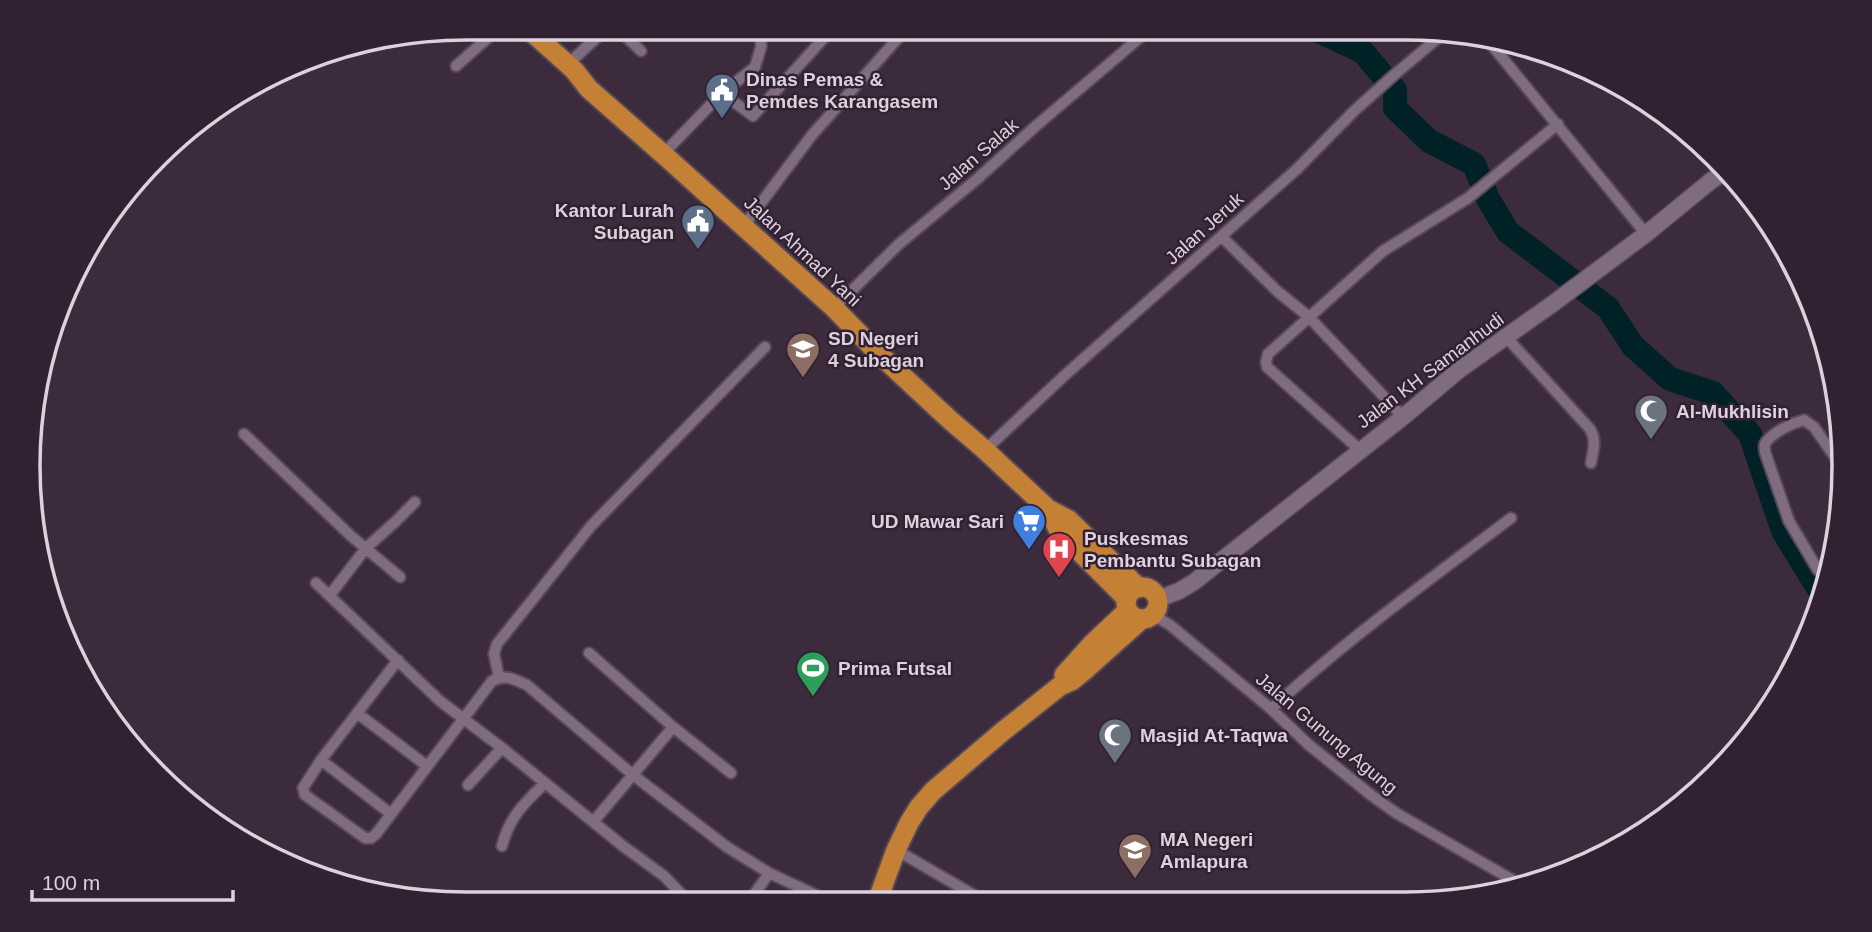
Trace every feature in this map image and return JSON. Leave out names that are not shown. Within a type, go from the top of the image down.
[{"type":"highway","name":"Jalan Ahmad Yani","points":[[540,40],[574,70],[589,89],[834,308],[900,374],[1048,509],[1059,531],[1141,605]]},
{"type":"highway","points":[[881,892],[909,823],[933,791],[1060,686],[1065,673],[1141,605]]},
{"type":"main road","name":"Jalan KH Samanhudi","points":[[1141,605],[1180,591],[1194,582],[1459,370],[1587,279],[1718,176]]},
{"type":"street","points":[[456,66],[485,40]]},
{"type":"street","points":[[567,65],[594,40]]},
{"type":"street","points":[[630,40],[641,51]]},
{"type":"street","points":[[663,153],[722,93],[755,67],[761,40]]},
{"type":"street","points":[[722,93],[753,116],[822,40]]},
{"type":"street","points":[[743,227],[812,135],[896,40]]},
{"type":"street","name":"Jalan Salak","points":[[834,308],[899,244],[1137,40]]},
{"type":"street","name":"Jalan Jeruk","points":[[985,450],[1064,376],[1297,169],[1353,111],[1434,41]]},
{"type":"street","points":[[1496,50],[1646,234]]},
{"type":"street","points":[[1360,450],[1267,367],[1268,354],[1382,251],[1468,198],[1558,124]]},
{"type":"street","points":[[1222,237],[1277,292],[1309,317],[1402,417]]},
{"type":"street","points":[[1507,338],[1590,429],[1595,442],[1591,463]]},
{"type":"street","points":[[499,677],[494,654],[497,644],[520,614],[591,526],[765,347]]},
{"type":"street","points":[[1818,570],[1789,522],[1765,445],[1767,440],[1777,433],[1804,420],[1814,427],[1832,452]]},
{"type":"street","points":[[244,434],[400,577]]},
{"type":"street","points":[[330,595],[366,548],[415,502]]},
{"type":"street","points":[[1271,709],[1363,628],[1511,518]]},
{"type":"street","points":[[316,583],[440,701],[664,876],[679,892]]},
{"type":"street","name":"Jalan Gunung Agung","points":[[1141,605],[1170,625],[1271,709],[1341,772],[1396,813],[1511,878]]},
{"type":"street","points":[[589,653],[731,774]]},
{"type":"street","points":[[398,660],[303,785],[302,791],[305,795],[365,838],[376,834],[492,681],[499,677],[510,677],[527,685],[633,775],[727,847],[769,873],[810,892]]},
{"type":"street","points":[[357,713],[427,766]]},
{"type":"street","points":[[594,821],[673,727]]},
{"type":"street","points":[[468,785],[502,748]]},
{"type":"street","points":[[321,760],[391,814]]},
{"type":"street","points":[[502,846],[511,821],[544,784]]},
{"type":"street","points":[[896,850],[969,892]]},
{"type":"street","points":[[756,892],[769,873]]},
{"type":"waterway","points":[[1337,40],[1363,52],[1395,90],[1395,108],[1429,141],[1474,164],[1488,199],[1508,232],[1608,308],[1633,346],[1670,379],[1713,393],[1750,434],[1783,531],[1815,583]]},
{"type":"place","name":"Dinas Pemas & Pemdes Karangasem","points":[[722,120]]},
{"type":"place","name":"Kantor Lurah Subagan","points":[[698,251]]},
{"type":"place","name":"SD Negeri 4 Subagan","points":[[803,379]]},
{"type":"place","name":"Al-Mukhlisin","points":[[1651,441]]},
{"type":"place","name":"UD Mawar Sari","points":[[1029,551]]},
{"type":"place","name":"Puskesmas Pembantu Subagan","points":[[1059,579]]},
{"type":"place","name":"Prima Futsal","points":[[813,698]]},
{"type":"place","name":"Masjid At-Taqwa","points":[[1115,765]]},
{"type":"place","name":"MA Negeri Amlapura","points":[[1135,880]]}]
